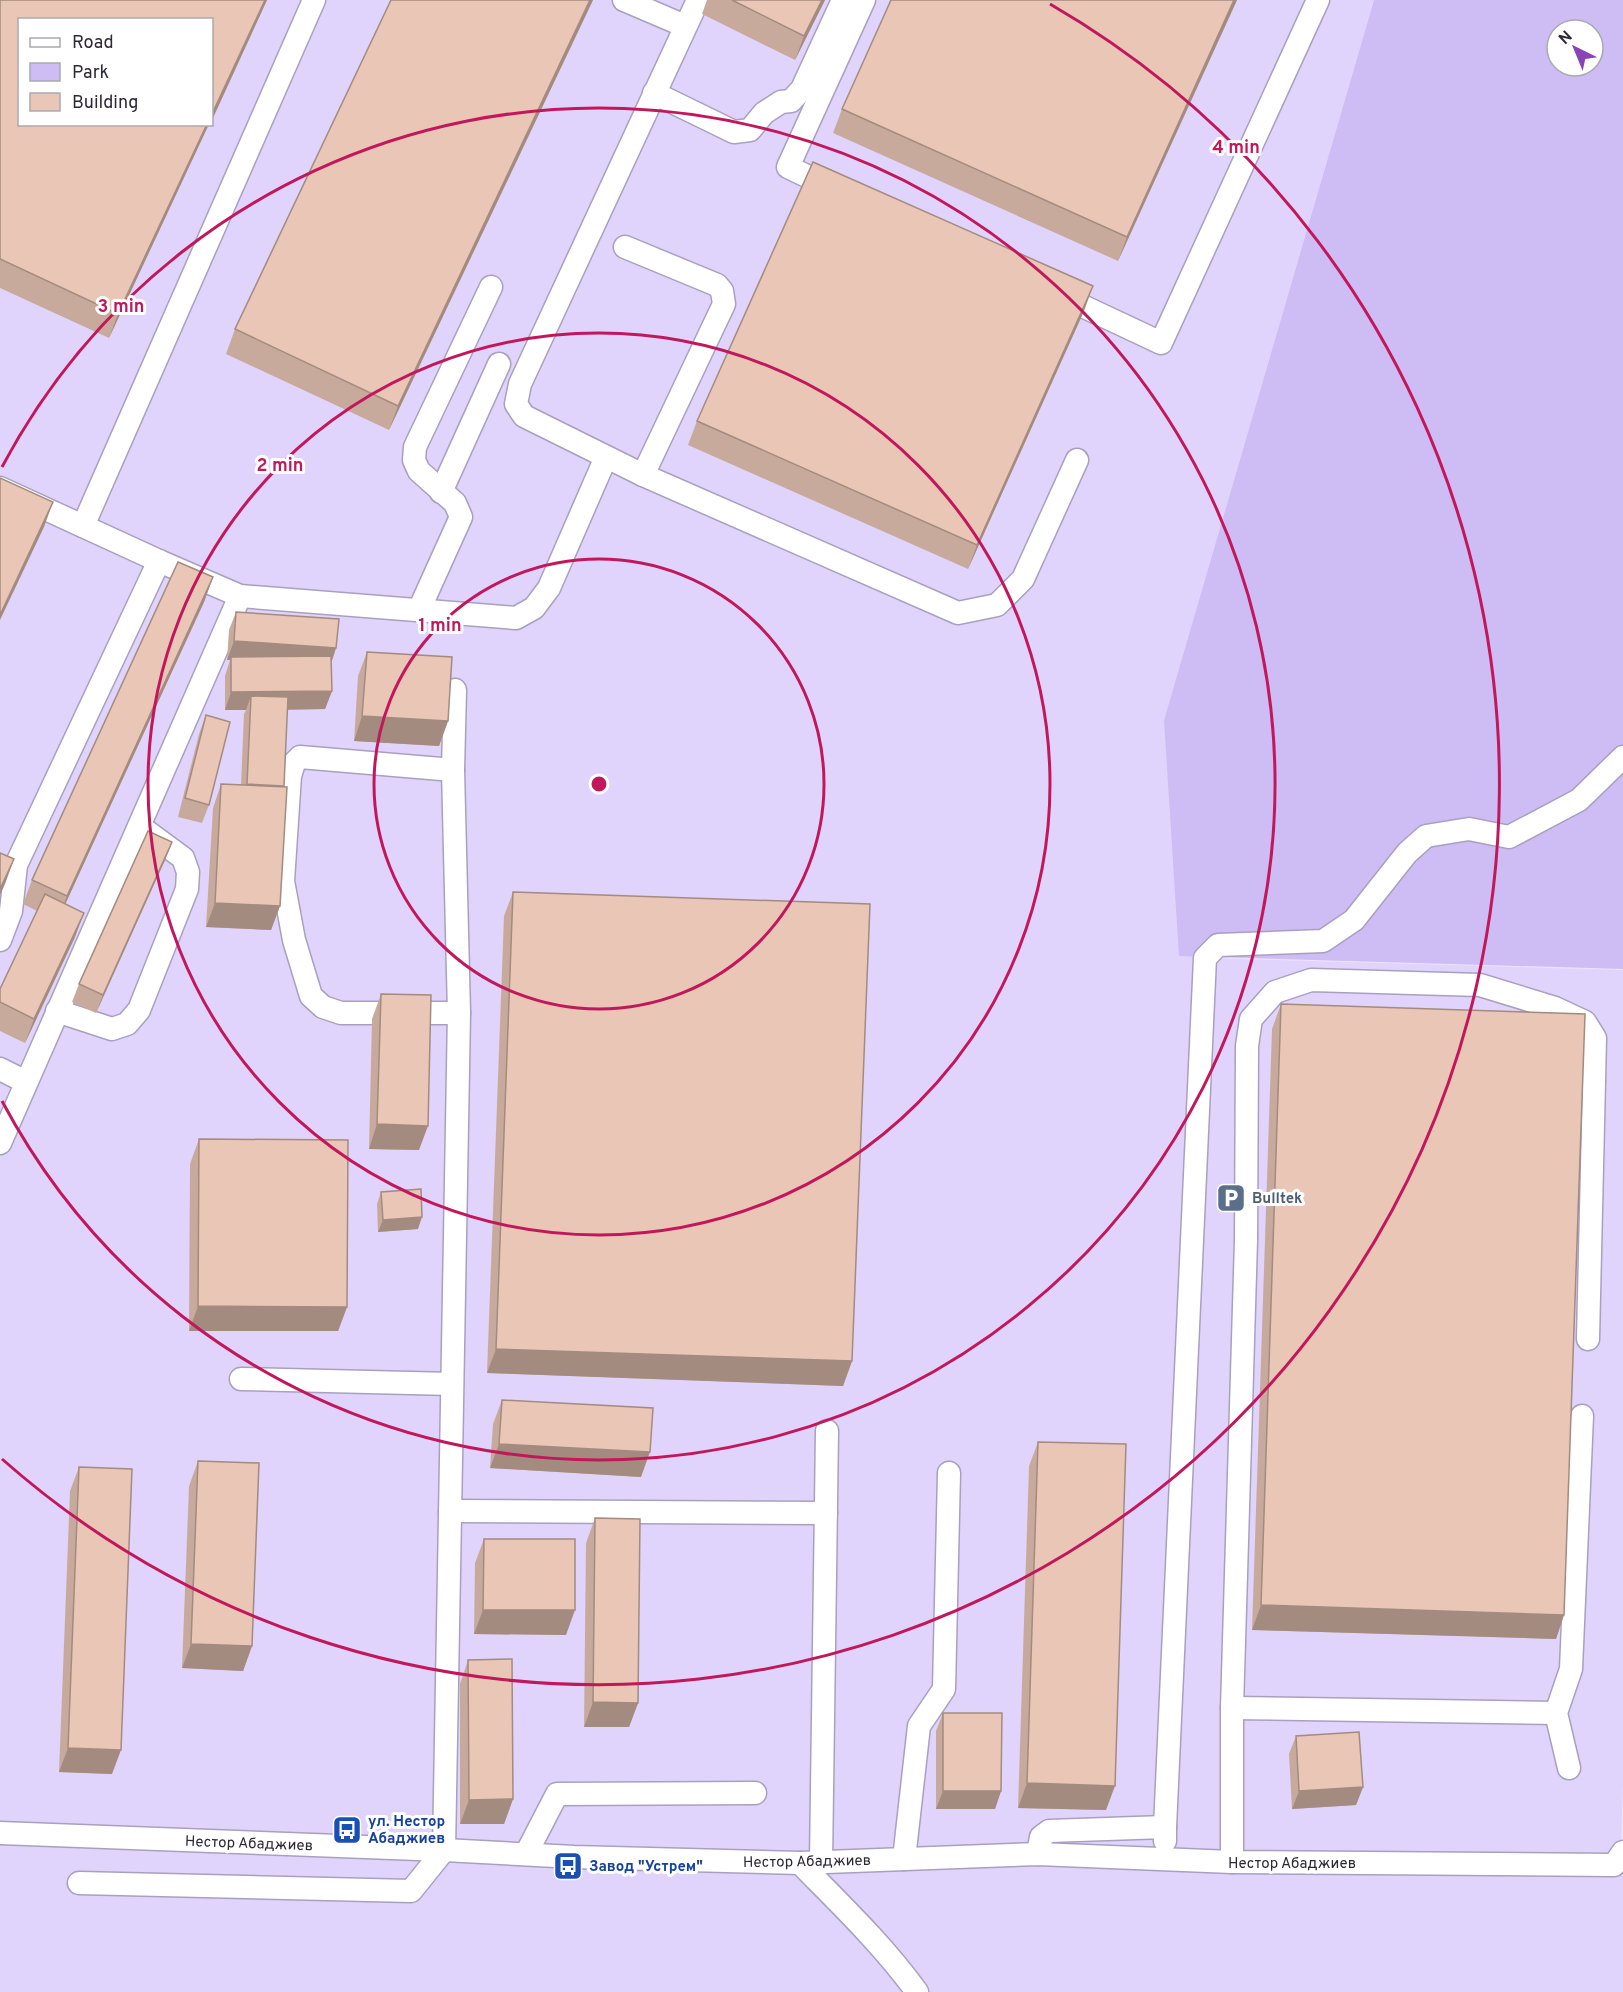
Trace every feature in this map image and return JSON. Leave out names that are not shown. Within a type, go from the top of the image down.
[{"type":"street","points":[[83,526],[314,0]]},
{"type":"street","points":[[624,0],[685,26]]},
{"type":"street","points":[[698,0],[520,384],[516,404],[524,416],[643,475],[958,613],[997,606],[1023,579],[1077,460]]},
{"type":"street","points":[[654,93],[734,132],[750,130],[764,112],[780,102],[791,100],[802,89],[843,0]]},
{"type":"street","points":[[852,197],[788,167],[864,0]]},
{"type":"street","points":[[1044,288],[1161,343],[1318,0]]},
{"type":"street","points":[[625,247],[717,285],[722,291],[724,304],[643,475]]},
{"type":"street","points":[[419,610],[461,517],[455,503],[419,471],[414,460],[415,447],[491,287]]},
{"type":"street","points":[[441,492],[499,364]]},
{"type":"street","points":[[0,488],[240,596],[516,618],[534,608],[549,588],[606,457]]},
{"type":"street","points":[[0,940],[11,911],[16,865],[159,561]]},
{"type":"street","points":[[0,1143],[240,596]]},
{"type":"street","points":[[78,1883],[411,1891],[444,1850],[459,1013],[453,770],[455,690]]},
{"type":"street","points":[[453,770],[300,757],[294,763],[290,776],[283,880],[294,940],[311,996],[323,1007],[341,1013],[459,1013]]},
{"type":"street","points":[[1165,1860],[1205,958],[1218,945],[1323,941],[1354,920],[1407,853],[1426,836],[1469,829],[1509,837],[1579,800],[1623,757]]},
{"type":"street","points":[[57,1011],[112,1029],[127,1024],[139,1010],[187,890],[188,872],[183,858],[139,825]]},
{"type":"street","points":[[1232,1863],[1232,1708],[1246,1240],[1247,1046],[1251,1019],[1275,992],[1311,980],[1480,985],[1556,1008],[1586,1022],[1595,1038],[1588,1339]]},
{"type":"street","points":[[0,1070],[26,1082]]},
{"type":"street","points":[[241,1379],[452,1384]]},
{"type":"street","points":[[1569,1768],[1556,1713],[1571,1669],[1582,1416]]},
{"type":"street","points":[[827,1431],[826,1513],[810,1863],[917,1992]]},
{"type":"street","points":[[904,1859],[919,1726],[944,1689],[949,1473]]},
{"type":"street","points":[[450,1511],[826,1513]]},
{"type":"street","points":[[1232,1708],[1556,1713]]},
{"type":"street","points":[[526,1854],[557,1794],[755,1793]]},
{"type":"street","points":[[1038,1854],[1041,1837],[1049,1831],[1165,1827]]},
{"type":"street","name":"Нестор Абаджиев","points":[[0,1833],[810,1863],[1038,1854],[1232,1863],[1618,1858]]},
{"type":"shaded area","points":[[0,0],[1374,0],[1164,720],[1205,958],[1623,970],[1623,1783],[1621,1844],[1623,1844],[1623,1992],[0,1992]]},
{"type":"green space","points":[[1374,0],[1623,0],[1623,969],[1179,956],[1164,720]]},
{"type":"building","points":[[0,0],[265,0],[213,112],[213,18],[18,18],[18,126],[206,126],[118,314],[0,259]]},
{"type":"building","points":[[391,0],[590,0],[398,406],[235,329]]},
{"type":"building","points":[[732,0],[822,0],[804,36]]},
{"type":"building","points":[[891,0],[1234,0],[1127,237],[842,109]]},
{"type":"building","points":[[813,162],[1093,286],[977,545],[697,421]]},
{"type":"building","points":[[0,478],[53,502],[0,615]]},
{"type":"building","points":[[178,562],[213,577],[67,896],[32,880]]},
{"type":"building","points":[[236,612],[339,619],[336,648],[234,641]]},
{"type":"building","points":[[367,652],[452,657],[448,721],[362,716]]},
{"type":"building","points":[[331,656],[332,691],[231,692],[231,657]]},
{"type":"building","points":[[251,696],[288,697],[284,786],[247,784]]},
{"type":"building","points":[[206,715],[230,722],[209,805],[185,798]]},
{"type":"building","points":[[221,784],[287,787],[280,906],[215,903]]},
{"type":"building","points":[[148,831],[172,842],[103,995],[79,984]]},
{"type":"building","points":[[0,853],[14,859],[0,889]]},
{"type":"building","points":[[513,892],[870,904],[852,1361],[496,1349]]},
{"type":"building","points":[[45,894],[84,913],[34,1019],[0,1002],[0,989]]},
{"type":"building","points":[[381,994],[431,995],[428,1126],[377,1124]]},
{"type":"building","points":[[1281,1004],[1585,1014],[1564,1615],[1261,1605]]},
{"type":"building","points":[[199,1139],[348,1140],[347,1307],[198,1306]]},
{"type":"building","points":[[421,1189],[422,1217],[383,1220],[381,1192]]},
{"type":"building","points":[[502,1400],[653,1408],[650,1452],[499,1444]]},
{"type":"building","points":[[1038,1442],[1126,1444],[1115,1786],[1027,1783]]},
{"type":"building","points":[[198,1461],[259,1463],[252,1646],[191,1644]]},
{"type":"building","points":[[79,1467],[132,1469],[121,1750],[68,1748]]},
{"type":"building","points":[[595,1518],[640,1519],[638,1703],[593,1702]]},
{"type":"building","points":[[484,1539],[575,1539],[575,1610],[483,1610]]},
{"type":"building","points":[[512,1659],[513,1799],[469,1800],[468,1660]]},
{"type":"building","points":[[943,1713],[1002,1713],[1001,1791],[943,1791]]},
{"type":"building","points":[[1359,1732],[1363,1787],[1299,1791],[1296,1736]]},
{"type":"place","name":"Bulltek","points":[[1231,1198]]},
{"type":"place","name":"ул. Нестор Абаджиев","points":[[347,1830]]},
{"type":"place","name":"Завод \"Устрем\"","points":[[568,1866]]}]
